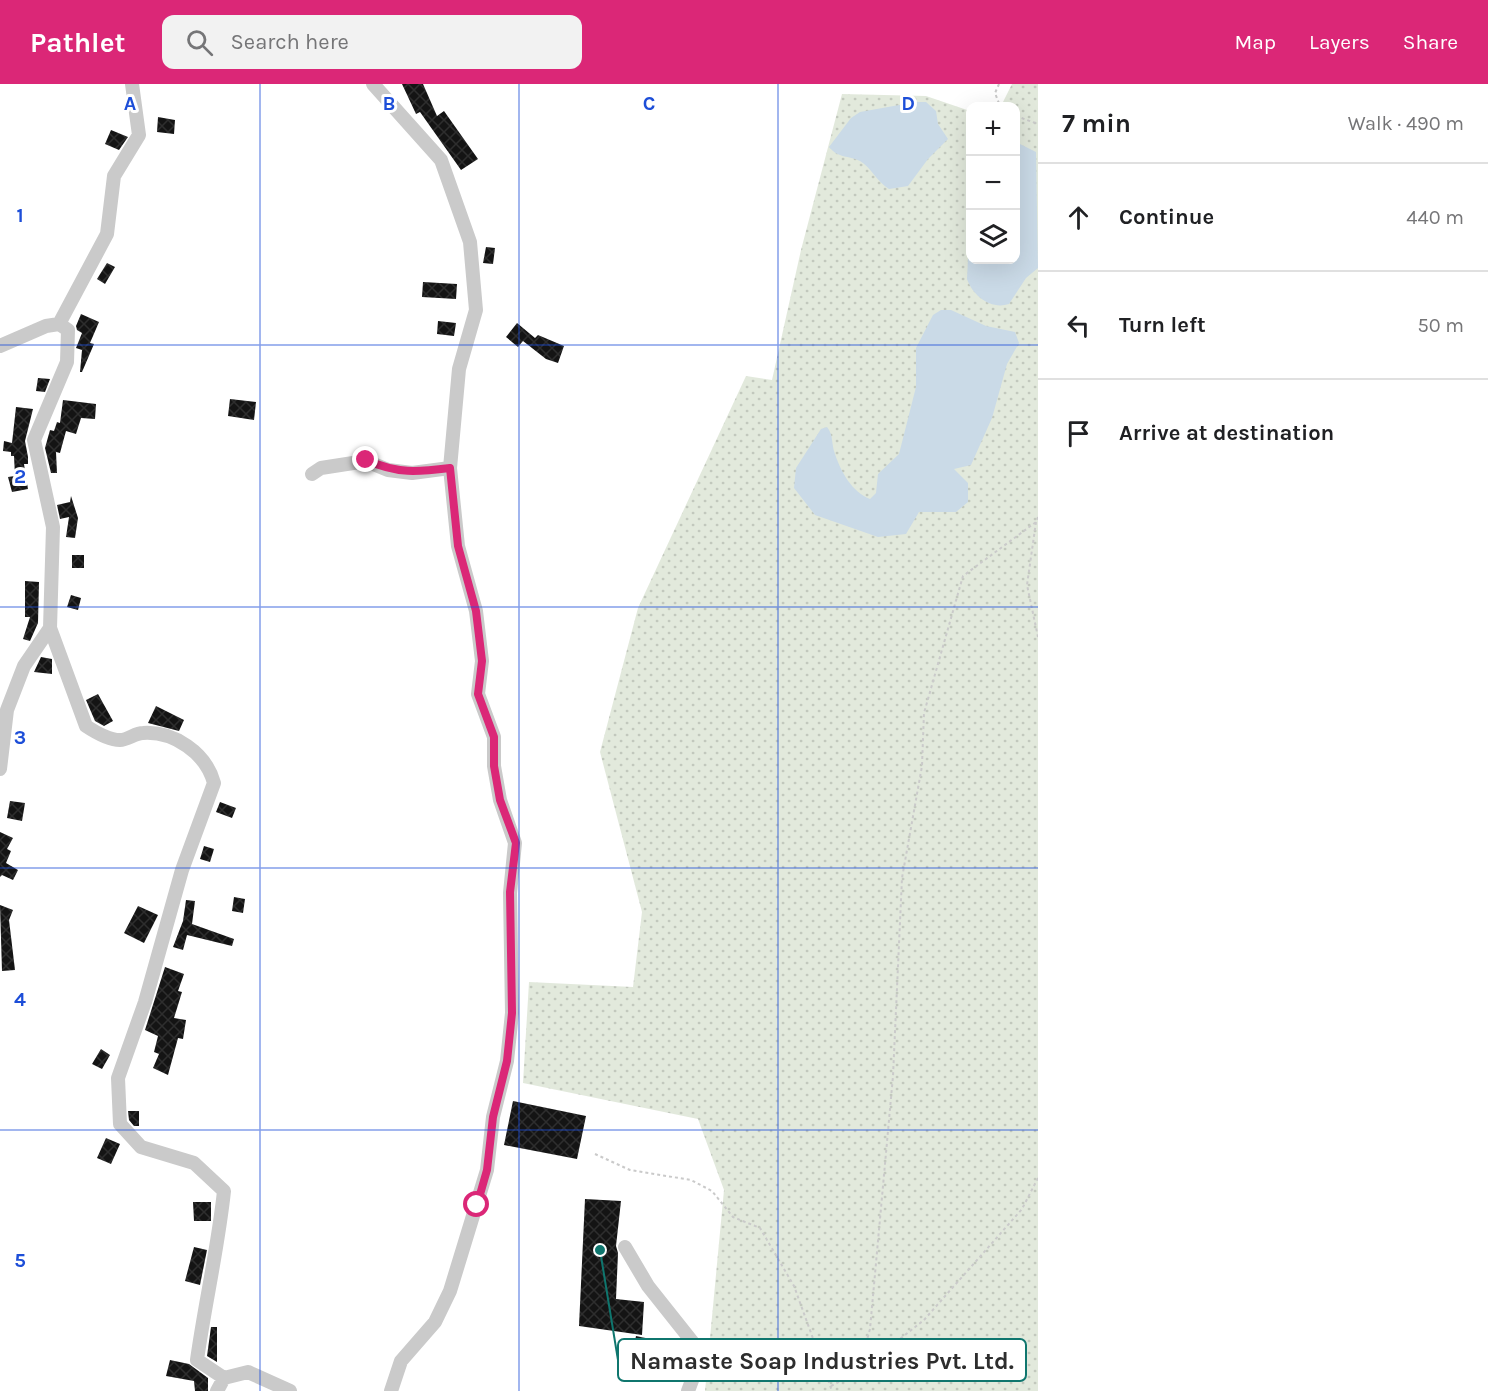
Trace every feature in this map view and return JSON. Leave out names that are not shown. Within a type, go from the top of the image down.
[{"type":"street","points":[[59,324],[107,234],[114,176],[139,135],[132,84]]},
{"type":"street","points":[[373,84],[441,160],[470,242],[476,310],[459,369],[450,468],[458,546],[476,611],[482,661],[478,694],[494,737],[494,766],[500,800],[516,843],[510,892],[512,1013],[507,1061],[493,1117],[487,1170],[450,1291],[435,1322],[401,1361],[392,1391]]},
{"type":"street","points":[[0,346],[11,339],[46,326],[59,324],[68,330],[67,362],[34,440],[53,527],[50,628],[86,726],[98,734],[121,740],[139,732],[157,732],[195,750],[206,761],[214,783],[182,870],[145,1002],[118,1078],[120,1124],[141,1147],[194,1163],[224,1191],[217,1255],[205,1304],[196,1360],[224,1378],[248,1372],[290,1391]]},
{"type":"street","points":[[312,474],[321,468],[366,460],[388,470],[412,473],[450,468]]},
{"type":"street","points":[[0,769],[7,710],[24,666],[50,628]]},
{"type":"street","points":[[625,1247],[648,1286],[702,1354],[688,1391]]},
{"type":"street","points":[[217,1391],[224,1378]]},
{"type":"path","points":[[998,102],[995,93],[999,84]]},
{"type":"path","points":[[1020,117],[1038,124]]},
{"type":"path","points":[[1038,517],[1027,585],[1038,637]]},
{"type":"path","points":[[858,1372],[870,1329],[893,1076],[902,878],[922,766],[924,713],[963,576],[1036,522]]},
{"type":"path","points":[[596,1154],[630,1170],[691,1180],[712,1191],[733,1217],[760,1228],[794,1286],[832,1391]]},
{"type":"path","points":[[831,1386],[858,1372],[924,1320],[1022,1209],[1038,1178]]},
{"type":"shaded area","points":[[1012,84],[1038,84],[1038,1391],[705,1391],[724,1190],[698,1119],[523,1083],[529,982],[633,987],[642,912],[600,752],[638,608],[746,376],[772,380],[801,250],[842,94],[926,96],[966,110],[966,264],[1020,264],[1020,102],[1003,102]]},
{"type":"water","points":[[926,102],[936,111],[938,124],[948,139],[928,159],[908,186],[889,189],[860,161],[836,153],[829,147],[851,118],[860,112]]},
{"type":"water","points":[[1020,144],[1036,152],[1038,268],[1026,278],[1009,304],[989,303],[978,296],[967,279],[968,264],[1020,264]]},
{"type":"water","points":[[941,310],[951,310],[986,326],[1015,332],[1019,343],[1007,364],[992,418],[971,465],[954,469],[968,483],[968,502],[956,512],[919,512],[906,534],[878,537],[815,515],[794,488],[796,468],[821,429],[827,427],[831,434],[837,461],[848,481],[858,492],[870,499],[876,493],[878,474],[899,454],[916,387],[916,348],[933,315]]},
{"type":"building","points":[[402,84],[423,84],[437,116],[444,111],[478,159],[461,170],[420,112],[416,114]]},
{"type":"building","points":[[158,117],[175,120],[174,134],[157,132]]},
{"type":"building","points":[[111,130],[128,137],[119,150],[105,144]]},
{"type":"building","points":[[486,247],[495,248],[493,264],[483,263]]},
{"type":"building","points":[[107,263],[115,267],[105,284],[97,279]]},
{"type":"building","points":[[423,282],[457,284],[456,299],[422,297]]},
{"type":"building","points":[[81,314],[99,322],[90,343],[94,344],[80,372],[82,350],[76,348],[82,333],[77,330],[76,326]]},
{"type":"building","points":[[438,321],[456,323],[454,336],[437,334]]},
{"type":"building","points":[[517,323],[535,338],[538,335],[564,346],[558,363],[546,359],[523,341],[518,347],[506,337]]},
{"type":"building","points":[[38,378],[50,379],[45,392],[36,391]]},
{"type":"building","points":[[230,399],[256,402],[254,420],[228,416]]},
{"type":"building","points":[[63,400],[96,404],[95,419],[81,418],[76,434],[66,431],[60,453],[56,452],[57,473],[51,473],[45,448],[50,430],[54,431],[57,422],[60,423]]},
{"type":"building","points":[[16,407],[33,409],[25,441],[28,464],[24,464],[28,489],[12,492],[8,477],[15,476],[14,456],[11,456],[11,452],[3,451],[4,441],[12,443]]},
{"type":"building","points":[[71,496],[78,518],[75,538],[66,537],[69,517],[60,519],[57,505],[70,502]]},
{"type":"building","points":[[72,555],[84,555],[84,568],[72,568]]},
{"type":"building","points":[[25,581],[39,582],[38,623],[30,641],[23,639],[30,617],[25,617]]},
{"type":"building","points":[[71,595],[81,598],[78,610],[67,607]]},
{"type":"building","points":[[41,657],[52,659],[52,674],[34,672]]},
{"type":"building","points":[[98,694],[113,721],[104,726],[95,721],[86,700]]},
{"type":"building","points":[[156,706],[184,720],[179,731],[148,723]]},
{"type":"building","points":[[10,801],[25,803],[22,821],[7,818]]},
{"type":"building","points":[[220,802],[236,808],[232,818],[216,812]]},
{"type":"building","points":[[0,832],[13,838],[7,849],[11,851],[6,863],[18,870],[13,880],[2,875],[0,877]]},
{"type":"building","points":[[204,846],[214,849],[210,862],[200,859]]},
{"type":"building","points":[[234,897],[245,899],[243,913],[232,911]]},
{"type":"building","points":[[186,900],[195,901],[192,924],[234,939],[232,946],[187,935],[183,950],[173,947],[183,921]]},
{"type":"building","points":[[0,905],[13,910],[9,920],[15,970],[2,971]]},
{"type":"building","points":[[138,906],[158,915],[144,943],[124,933]]},
{"type":"building","points":[[165,967],[184,974],[178,991],[182,992],[174,1018],[186,1020],[183,1039],[178,1038],[168,1075],[153,1068],[159,1054],[154,1052],[158,1036],[145,1030]]},
{"type":"building","points":[[101,1049],[110,1055],[102,1069],[92,1064]]},
{"type":"building","points":[[513,1101],[586,1116],[577,1159],[504,1145]]},
{"type":"building","points":[[128,1111],[139,1111],[139,1126],[134,1126],[129,1120]]},
{"type":"building","points":[[106,1138],[120,1144],[111,1164],[97,1158]]},
{"type":"building","points":[[585,1199],[621,1201],[616,1246],[618,1253],[616,1299],[644,1302],[642,1335],[579,1326]]},
{"type":"building","points":[[193,1202],[211,1202],[211,1221],[194,1221]]},
{"type":"building","points":[[194,1247],[207,1250],[200,1285],[185,1281]]},
{"type":"building","points":[[211,1327],[217,1327],[217,1362],[207,1356]]},
{"type":"building","points":[[636,1336],[655,1340],[653,1350],[634,1346]]},
{"type":"building","points":[[170,1360],[189,1364],[208,1378],[208,1391],[195,1391],[194,1381],[166,1376]]},
{"type":"place","name":"Namaste Soap Industries Pvt. Ltd.","points":[[600,1250]]},
{"type":"route","points":[[366,460],[388,470],[412,473],[450,468],[458,546],[476,611],[482,661],[478,694],[494,737],[494,766],[500,800],[516,843],[510,892],[512,1013],[507,1061],[493,1117],[487,1170],[477,1205]]}]
